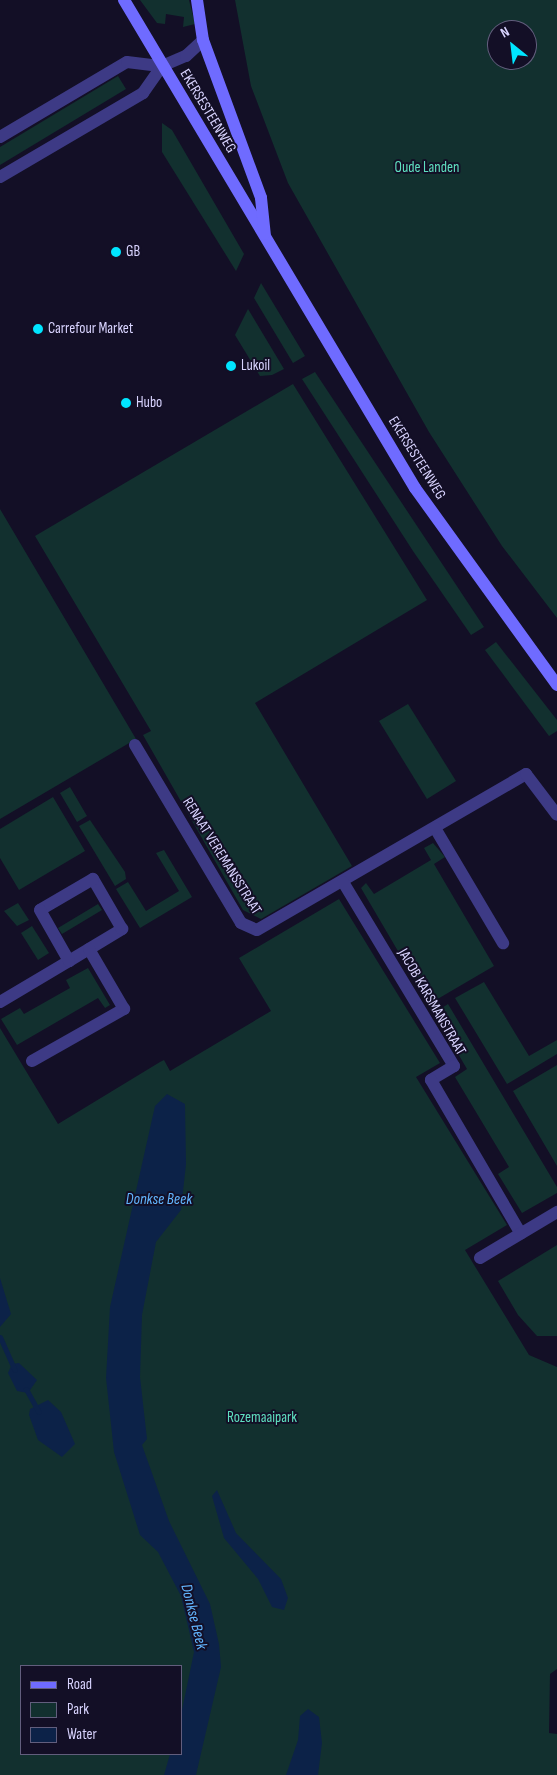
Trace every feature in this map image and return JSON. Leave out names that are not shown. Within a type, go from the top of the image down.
[{"type":"main road","name":"EKERSESTEENWEG","points":[[124,0],[415,488],[557,685]]},
{"type":"main road","name":"EKERSESTEENWEG","points":[[197,0],[203,40],[261,198],[266,238]]},
{"type":"street","points":[[0,137],[127,62],[162,66],[186,56],[203,40]]},
{"type":"street","points":[[0,177],[143,93],[162,66]]},
{"type":"street","name":"RENAAT VEREMANSSTRAAT","points":[[135,745],[248,928],[265,928],[526,774],[557,815]]},
{"type":"street","points":[[435,828],[502,944]]},
{"type":"street","points":[[0,1002],[122,929],[93,879],[40,910],[69,960]]},
{"type":"street","name":"JACOB KARSMANSTRAAT","points":[[343,882],[454,1066],[430,1080],[521,1234]]},
{"type":"street","points":[[32,1061],[124,1009],[89,949]]},
{"type":"street","points":[[480,1258],[557,1212]]},
{"type":"green space","points":[[140,0],[189,0],[195,24],[183,27],[184,17],[166,14],[165,24],[157,23]]},
{"type":"green space","name":"Oude Landen","points":[[235,0],[557,0],[557,618],[502,546],[429,432],[288,183],[251,86]]},
{"type":"green space","points":[[118,76],[126,89],[0,165],[0,147]]},
{"type":"green space","points":[[162,123],[172,130],[244,254],[236,271],[162,152]]},
{"type":"green space","points":[[261,283],[305,356],[293,363],[254,298]]},
{"type":"green space","points":[[248,309],[284,369],[272,375],[260,376],[235,335]]},
{"type":"green space","points":[[315,372],[484,627],[471,635],[413,551],[302,379]]},
{"type":"green space","points":[[293,384],[427,600],[255,703],[352,866],[261,919],[243,910],[143,735],[151,731],[35,536]]},
{"type":"green space","points":[[0,509],[136,739],[0,819]]},
{"type":"green space","points":[[496,642],[557,720],[557,731],[549,736],[485,650]]},
{"type":"green space","points":[[408,704],[456,781],[427,799],[379,721]]},
{"type":"green space","points":[[70,787],[87,816],[77,822],[60,793]]},
{"type":"green space","points":[[53,797],[85,851],[19,890],[0,858],[0,829]]},
{"type":"green space","points":[[90,820],[125,872],[126,879],[115,886],[79,826]]},
{"type":"green space","points":[[433,843],[445,857],[434,864],[494,966],[429,1004],[361,888],[366,883],[374,894],[431,860],[424,848]]},
{"type":"green space","points":[[164,850],[192,897],[140,928],[116,889],[128,882],[146,911],[179,891],[156,853]]},
{"type":"green space","name":"Rozemaaipark","points":[[339,899],[440,1063],[416,1077],[507,1225],[465,1250],[529,1355],[557,1367],[557,1669],[550,1674],[549,1733],[557,1734],[557,1775],[0,1775],[0,1028],[58,1124],[160,1062],[164,1060],[170,1071],[271,1011],[239,958]]},
{"type":"green space","points":[[18,903],[29,920],[17,926],[4,911]]},
{"type":"green space","points":[[98,904],[102,910],[62,934],[58,928]]},
{"type":"green space","points":[[32,926],[49,953],[38,960],[21,933]]},
{"type":"green space","points":[[88,968],[110,1005],[105,1008],[98,998],[17,1045],[1,1019],[20,1008],[24,1014],[70,988],[66,980]]},
{"type":"green space","points":[[484,982],[529,1056],[557,1040],[557,1054],[507,1084],[455,998]]},
{"type":"green space","points":[[448,1004],[557,1187],[557,1193],[522,1213],[498,1174],[509,1167],[455,1077],[467,1069],[434,1013]]},
{"type":"green space","points":[[557,1065],[557,1166],[513,1091]]},
{"type":"green space","points":[[557,1245],[557,1336],[537,1336],[518,1315],[498,1281]]},
{"type":"water","name":"Donkse Beek","points":[[167,1094],[185,1104],[186,1164],[181,1210],[156,1242],[142,1315],[140,1377],[147,1439],[142,1445],[169,1521],[210,1604],[219,1644],[221,1667],[196,1775],[164,1775],[170,1755],[182,1755],[182,1710],[194,1652],[181,1596],[158,1552],[140,1535],[114,1452],[106,1378],[110,1307],[155,1106]]},
{"type":"water","points":[[0,1278],[11,1314],[0,1327]]},
{"type":"water","points":[[19,1363],[37,1380],[28,1393],[17,1391],[8,1373],[12,1364]]},
{"type":"water","points":[[48,1400],[61,1412],[75,1444],[62,1457],[38,1440],[29,1415],[30,1409]]},
{"type":"water","points":[[217,1490],[236,1533],[281,1579],[288,1598],[284,1610],[272,1607],[258,1579],[224,1538],[212,1496]]},
{"type":"water","points":[[308,1709],[319,1717],[322,1743],[318,1775],[286,1775],[298,1740],[300,1716]]},
{"type":"waterway","name":"Donkse Beek","points":[[0,1337],[15,1370]]},
{"type":"waterway","name":"Donkse Beek","points":[[26,1389],[39,1412]]},
{"type":"place","name":"GB","points":[[116,252]]},
{"type":"place","name":"Carrefour Market","points":[[38,329]]},
{"type":"place","name":"Lukoil","points":[[231,366]]},
{"type":"place","name":"Hubo","points":[[126,403]]}]
